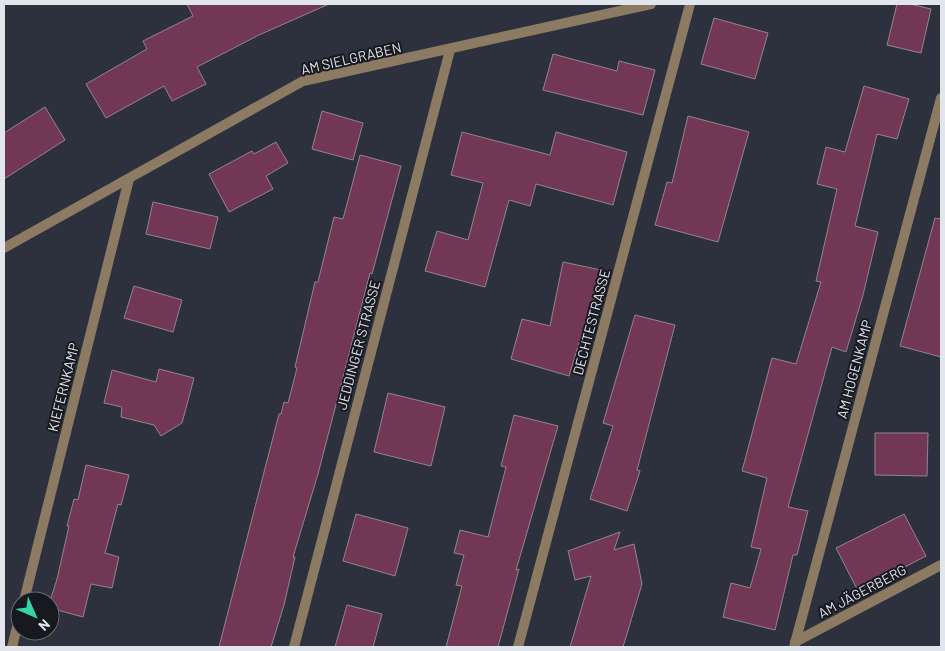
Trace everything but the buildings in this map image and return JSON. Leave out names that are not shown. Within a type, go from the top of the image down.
[{"type":"street","name":"AM SIELGRABEN","points":[[4,248],[304,81],[651,4]]},
{"type":"street","name":"DECHTESTRASSE","points":[[518,647],[690,4]]},
{"type":"street","name":"JEDDINGER STRASSE","points":[[294,647],[450,50]]},
{"type":"street","name":"AM HOGENKAMP","points":[[794,645],[941,98]]},
{"type":"street","name":"KIEFERNKAMP","points":[[26,591],[129,179]]},
{"type":"street","name":"AM JÄGERBERG","points":[[794,645],[941,565]]}]
